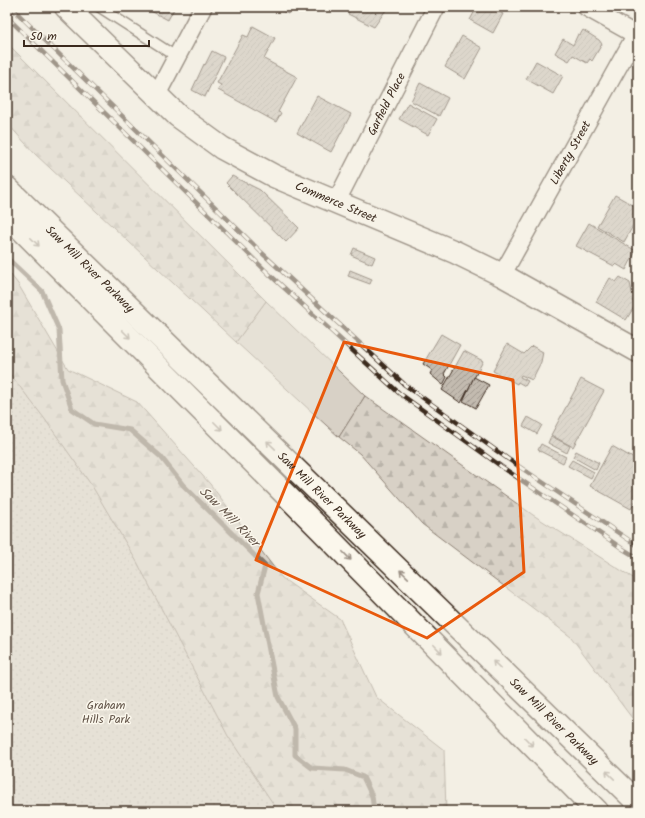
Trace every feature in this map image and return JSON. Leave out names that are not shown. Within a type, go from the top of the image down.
[{"type":"main road","name":"Commerce Street","points":[[66,7],[156,96],[191,127],[222,148],[252,166],[455,252],[502,275],[638,351]]},
{"type":"main road","name":"Saw Mill River Parkway","points":[[7,188],[638,803]]},
{"type":"main road","name":"Saw Mill River Parkway","points":[[7,215],[311,520],[597,811]]},
{"type":"street","points":[[156,96],[203,7]]},
{"type":"street","name":"Garfield Place","points":[[336,202],[436,7]]},
{"type":"street","points":[[586,7],[637,34]]},
{"type":"street","name":"Liberty Street","points":[[502,275],[637,34]]},
{"type":"lane","points":[[99,7],[177,57]]},
{"type":"highlighted area","points":[[344,342],[513,380],[524,572],[427,638],[256,560]]},
{"type":"green space","points":[[7,43],[266,301],[236,342],[35,154],[7,123]]},
{"type":"green space","points":[[7,270],[18,284],[68,369],[137,402],[210,484],[282,578],[340,619],[376,697],[444,750],[446,811],[7,811]]},
{"type":"green space","points":[[266,301],[365,396],[339,437],[236,342]]},
{"type":"green space","name":"Graham Hills Park","points":[[7,370],[44,418],[92,486],[137,562],[228,736],[278,811],[7,811]]},
{"type":"green space","points":[[365,396],[533,515],[638,581],[638,726],[571,637],[422,524],[360,454],[339,437]]},
{"type":"building","points":[[143,7],[175,7],[168,20]]},
{"type":"building","points":[[274,7],[292,7],[288,14]]},
{"type":"building","points":[[352,7],[381,7],[386,10],[374,27],[348,14]]},
{"type":"building","points":[[477,7],[491,7],[503,14],[493,33],[470,20]]},
{"type":"building","points":[[253,26],[275,38],[264,59],[297,77],[278,112],[281,113],[276,122],[218,90],[221,85],[217,83],[243,35],[248,37]]},
{"type":"building","points":[[583,30],[599,40],[602,44],[592,61],[590,59],[587,63],[573,55],[569,61],[555,53],[563,39],[573,45],[578,34],[580,35]]},
{"type":"building","points":[[462,36],[482,48],[465,79],[445,67]]},
{"type":"building","points":[[212,51],[224,57],[205,97],[192,90]]},
{"type":"building","points":[[536,61],[563,76],[553,94],[526,79]]},
{"type":"building","points":[[420,83],[448,98],[439,116],[411,101]]},
{"type":"building","points":[[317,96],[351,114],[331,152],[297,133]]},
{"type":"building","points":[[408,103],[437,119],[428,135],[399,119]]},
{"type":"building","points":[[638,111],[638,123],[633,120]]},
{"type":"building","points":[[232,176],[260,190],[299,228],[286,242],[226,183]]},
{"type":"building","points":[[615,195],[638,208],[638,217],[624,242],[597,226]]},
{"type":"building","points":[[589,223],[636,251],[626,270],[616,264],[614,266],[576,246]]},
{"type":"building","points":[[354,248],[375,257],[372,264],[351,255]]},
{"type":"building","points":[[350,270],[372,279],[370,284],[348,276]]},
{"type":"building","points":[[620,277],[630,283],[632,293],[636,295],[632,301],[636,304],[626,320],[596,302],[610,278],[616,282]]},
{"type":"building","points":[[441,334],[460,345],[444,374],[447,377],[443,385],[430,374],[432,370],[423,364]]},
{"type":"building","points":[[507,344],[524,354],[532,346],[543,352],[541,362],[532,380],[521,375],[520,377],[528,381],[525,386],[518,382],[517,384],[493,371]]},
{"type":"building","points":[[464,351],[483,361],[461,403],[442,390]]},
{"type":"building","points":[[474,377],[489,385],[476,408],[463,401]]},
{"type":"building","points":[[581,379],[604,391],[573,447],[551,435]]},
{"type":"building","points":[[528,417],[542,425],[537,434],[523,426]]},
{"type":"building","points":[[551,436],[570,446],[567,453],[548,443]]},
{"type":"building","points":[[541,444],[566,457],[563,463],[538,450]]},
{"type":"building","points":[[612,446],[638,461],[638,496],[631,509],[590,486]]},
{"type":"building","points":[[576,451],[599,463],[596,470],[573,457]]},
{"type":"building","points":[[572,460],[594,472],[591,478],[568,466]]},
{"type":"waterway","name":"Saw Mill River","points":[[7,258],[42,291],[59,330],[62,380],[72,409],[94,424],[130,430],[161,457],[183,485],[265,566],[258,593],[278,697],[295,729],[295,755],[312,768],[345,770],[363,777],[372,796],[374,811]]},
{"type":"railway","points":[[11,7],[261,252],[405,385],[508,459],[638,546]]},
{"type":"railway","points":[[7,17],[269,274],[399,393],[502,467],[638,558]]}]
